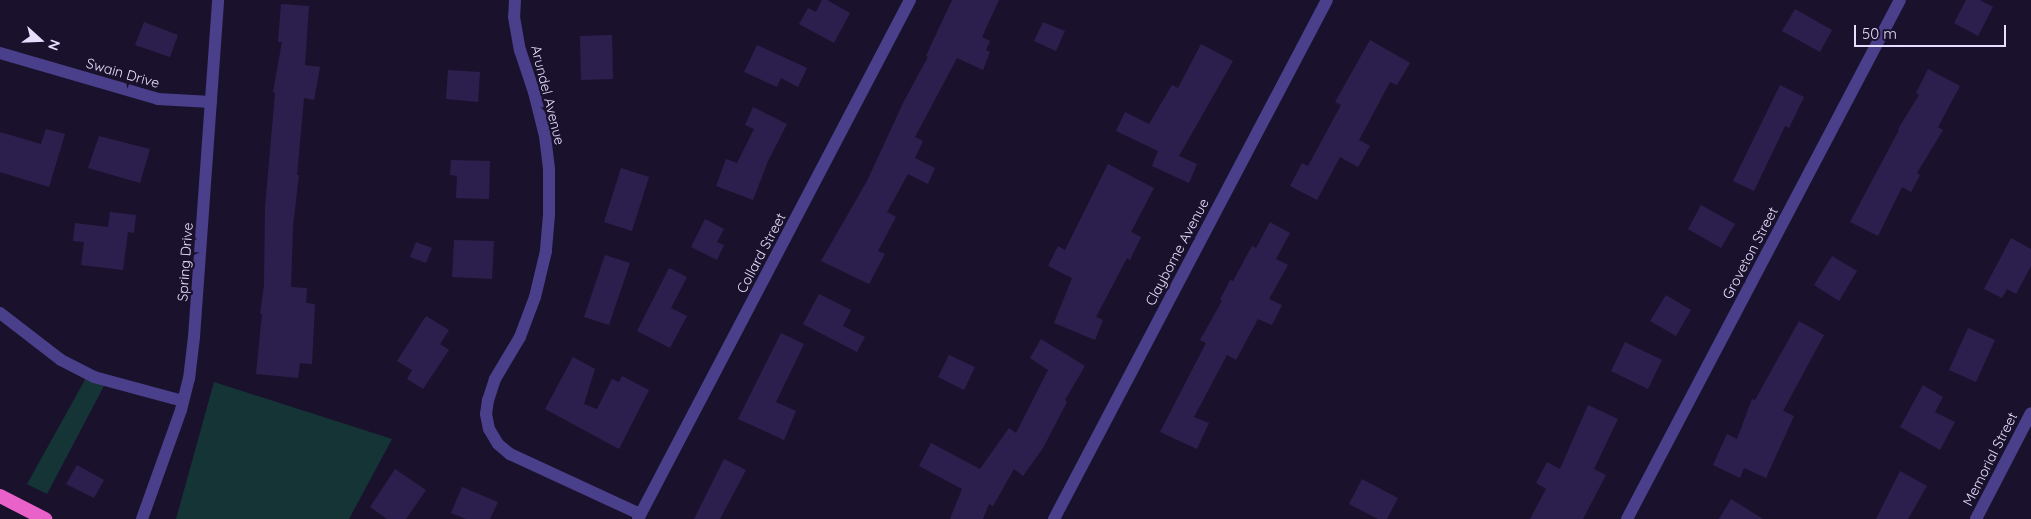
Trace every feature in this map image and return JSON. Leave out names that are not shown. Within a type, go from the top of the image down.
[{"type":"highway","points":[[0,496],[45,519]]},
{"type":"street","name":"Spring Drive","points":[[142,519],[189,379],[194,337],[212,102],[218,0]]},
{"type":"street","name":"Arundel Avenue","points":[[515,0],[514,17],[520,50],[534,92],[545,136],[549,169],[550,215],[546,250],[535,297],[520,337],[496,379],[488,400],[486,414],[489,429],[498,444],[510,454],[639,516]]},
{"type":"street","name":"Collard Street","points":[[639,516],[910,0]]},
{"type":"street","name":"Clayborne Avenue","points":[[1054,519],[1327,0]]},
{"type":"street","name":"Groveton Street","points":[[1627,519],[1900,0]]},
{"type":"street","name":"Swain Drive","points":[[0,53],[158,100],[212,102]]},
{"type":"street","points":[[0,313],[54,355],[94,377],[183,401]]},
{"type":"street","name":"Memorial Street","points":[[1976,519],[2031,413]]},
{"type":"green space","points":[[86,378],[105,384],[47,494],[27,484]]},
{"type":"green space","points":[[214,382],[392,439],[349,519],[176,519]]},
{"type":"building","points":[[822,0],[827,0],[850,13],[834,43],[799,24],[808,8],[816,12]]},
{"type":"building","points":[[952,0],[999,0],[982,37],[990,41],[986,50],[990,52],[983,70],[957,58],[915,137],[923,141],[915,158],[935,168],[928,184],[908,174],[887,212],[896,217],[878,251],[885,254],[869,284],[821,261],[867,181],[904,101],[928,57],[926,56]]},
{"type":"building","points":[[1966,0],[1980,0],[1993,7],[1978,36],[1954,23]]},
{"type":"building","points":[[281,4],[309,6],[305,65],[320,67],[314,100],[304,98],[297,175],[299,175],[293,226],[291,287],[307,288],[306,303],[315,304],[312,364],[300,363],[298,378],[256,374],[264,285],[265,208],[275,93],[273,92],[282,42],[278,42]]},
{"type":"building","points":[[1795,9],[1832,30],[1820,52],[1782,31]]},
{"type":"building","points":[[144,22],[178,35],[170,57],[135,45]]},
{"type":"building","points":[[1043,22],[1065,31],[1056,51],[1034,41]]},
{"type":"building","points":[[612,35],[613,79],[581,80],[580,36]]},
{"type":"building","points":[[1370,40],[1410,63],[1397,85],[1390,82],[1359,140],[1370,146],[1358,167],[1340,157],[1317,200],[1290,186],[1302,163],[1308,166],[1341,105],[1335,102]]},
{"type":"building","points":[[1201,44],[1233,61],[1179,156],[1197,164],[1189,183],[1152,166],[1158,151],[1116,131],[1125,112],[1149,124],[1172,85],[1178,88]]},
{"type":"building","points":[[757,45],[807,68],[798,87],[781,78],[777,87],[744,72]]},
{"type":"building","points":[[1928,69],[1960,86],[1938,127],[1943,130],[1917,173],[1920,175],[1911,192],[1902,187],[1878,236],[1850,222],[1898,129],[1919,95],[1916,93]]},
{"type":"building","points":[[448,70],[480,72],[478,102],[446,99]]},
{"type":"building","points":[[1780,85],[1804,97],[1789,128],[1785,126],[1754,191],[1733,181]]},
{"type":"building","points":[[753,107],[787,124],[768,161],[753,200],[716,186],[726,159],[737,163],[754,129],[745,125]]},
{"type":"building","points":[[46,129],[65,134],[49,187],[0,172],[0,132],[41,144]]},
{"type":"building","points":[[99,136],[150,149],[140,183],[88,168]]},
{"type":"building","points":[[451,160],[490,161],[489,199],[456,198],[457,176],[450,175]]},
{"type":"building","points":[[1108,164],[1154,188],[1131,232],[1141,237],[1130,260],[1127,258],[1096,317],[1103,320],[1095,340],[1054,323],[1072,278],[1048,266],[1058,246],[1065,250]]},
{"type":"building","points":[[621,168],[649,177],[632,231],[604,222]]},
{"type":"building","points":[[1701,205],[1735,224],[1721,248],[1688,229]]},
{"type":"building","points":[[110,212],[136,215],[134,233],[128,232],[123,270],[81,265],[84,242],[73,241],[75,223],[108,227]]},
{"type":"building","points":[[705,219],[724,229],[717,242],[724,245],[717,260],[691,247]]},
{"type":"building","points":[[1270,222],[1290,233],[1276,259],[1288,265],[1269,299],[1282,305],[1272,325],[1258,319],[1236,360],[1227,355],[1194,417],[1209,423],[1197,449],[1160,432],[1206,343],[1200,340],[1222,301],[1220,300],[1230,280],[1233,281],[1252,246],[1256,248]]},
{"type":"building","points":[[2011,238],[2031,249],[2031,266],[2016,294],[2007,289],[2002,298],[1984,289]]},
{"type":"building","points":[[454,240],[494,241],[492,279],[452,277]]},
{"type":"building","points":[[416,242],[432,248],[426,263],[410,257]]},
{"type":"building","points":[[605,255],[630,263],[609,325],[584,317]]},
{"type":"building","points":[[1832,256],[1857,271],[1839,301],[1814,285]]},
{"type":"building","points":[[669,268],[687,277],[671,308],[687,316],[670,348],[637,331]]},
{"type":"building","points":[[819,294],[851,310],[843,326],[865,337],[857,352],[803,324]]},
{"type":"building","points":[[1666,295],[1691,310],[1676,336],[1650,321]]},
{"type":"building","points":[[426,316],[449,330],[440,344],[449,350],[423,389],[407,379],[412,370],[397,361]]},
{"type":"building","points":[[1799,321],[1824,335],[1783,411],[1794,416],[1766,478],[1744,468],[1740,478],[1713,465],[1727,434],[1737,439],[1752,399],[1755,400]]},
{"type":"building","points":[[1968,328],[1995,340],[1976,382],[1949,370]]},
{"type":"building","points":[[781,333],[804,344],[776,402],[796,411],[784,440],[738,419]]},
{"type":"building","points":[[1041,339],[1085,366],[1065,400],[1067,402],[1043,448],[1023,476],[1014,469],[993,506],[989,504],[983,519],[950,519],[962,489],[919,466],[931,443],[980,469],[1009,428],[1016,433],[1048,370],[1030,358]]},
{"type":"building","points":[[1625,342],[1662,360],[1648,389],[1611,371]]},
{"type":"building","points":[[949,355],[975,367],[964,390],[938,377]]},
{"type":"building","points":[[573,357],[595,369],[584,404],[597,409],[612,379],[619,382],[622,376],[649,390],[619,449],[545,409]]},
{"type":"building","points":[[1923,385],[1943,397],[1935,412],[1955,422],[1940,450],[1900,427]]},
{"type":"building","points":[[1588,405],[1618,419],[1594,469],[1606,475],[1583,519],[1530,519],[1546,489],[1536,483],[1547,462],[1560,469]]},
{"type":"building","points":[[724,459],[746,470],[720,519],[694,519]]},
{"type":"building","points":[[77,465],[104,480],[94,498],[66,484]]},
{"type":"building","points":[[395,469],[426,490],[406,519],[387,519],[370,507]]},
{"type":"building","points":[[1900,471],[1927,486],[1908,519],[1876,519]]},
{"type":"building","points":[[1362,479],[1398,498],[1387,519],[1378,519],[1349,504]]},
{"type":"building","points":[[462,487],[498,502],[490,519],[466,519],[451,513]]},
{"type":"building","points":[[1731,499],[1763,519],[1719,519]]}]
